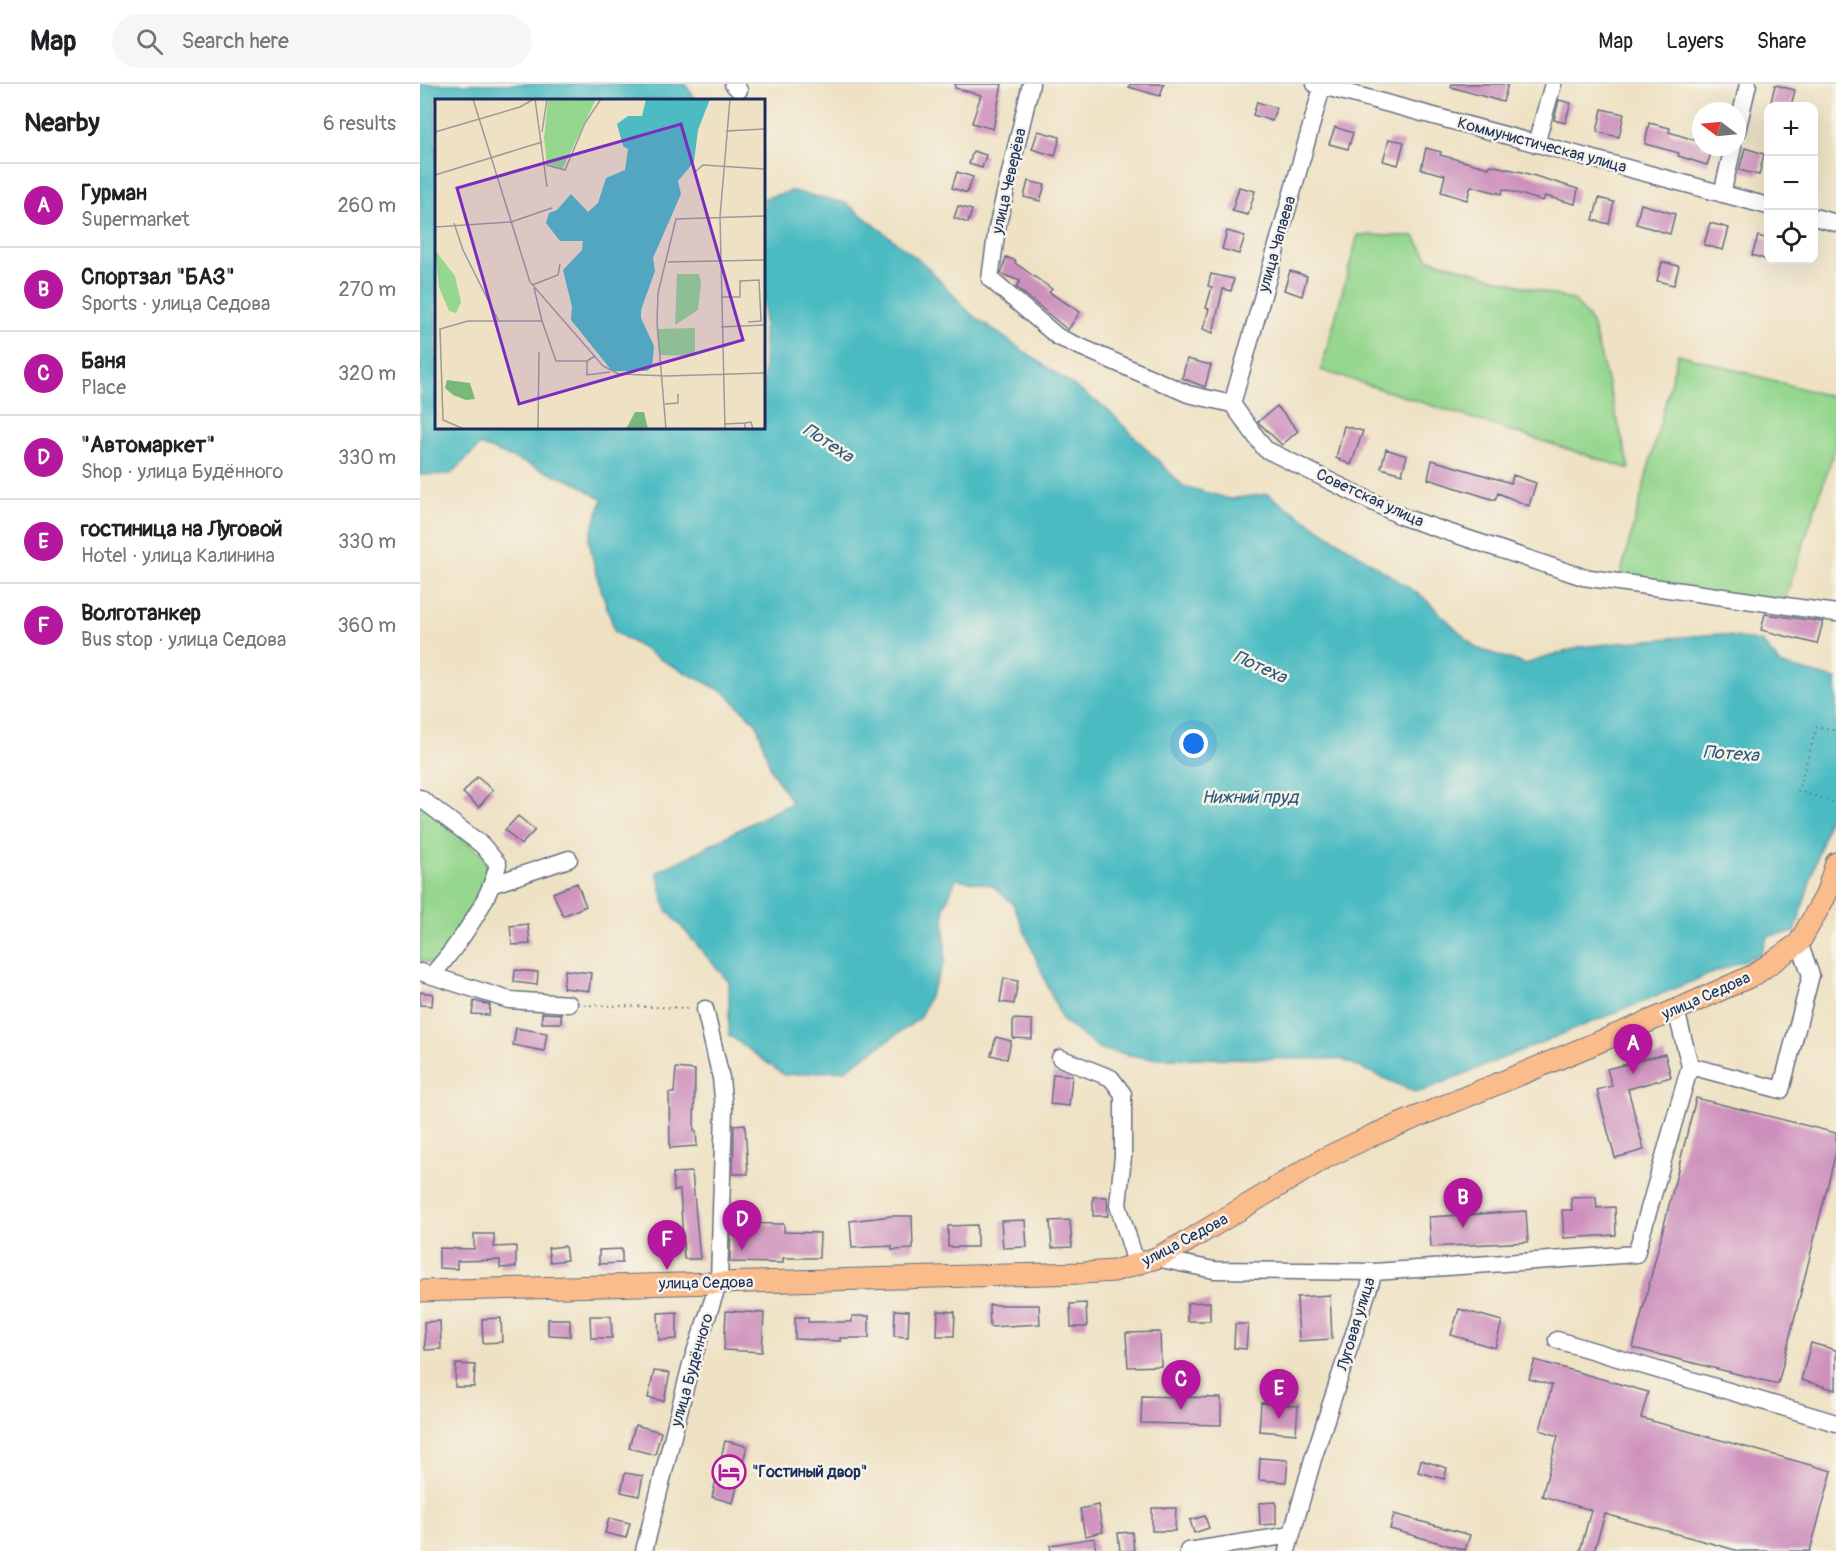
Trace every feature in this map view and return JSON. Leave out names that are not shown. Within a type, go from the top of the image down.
[{"type":"main road","name":"улица Седова","points":[[420,1291],[1083,1273],[1146,1262],[1188,1241],[1325,1158],[1371,1136],[1676,1010],[1754,975],[1799,943],[1826,895],[1836,863]]},
{"type":"street","name":"улица Чеверёва","points":[[1031,84],[998,228],[990,279],[1058,337],[1188,394],[1232,404]]},
{"type":"street","points":[[1536,144],[1553,84]]},
{"type":"street","points":[[1744,102],[1748,84]]},
{"type":"street","name":"Коммунистическая улица","points":[[1320,85],[1764,205]]},
{"type":"street","name":"улица Чапаева","points":[[1232,404],[1320,85]]},
{"type":"street","points":[[1722,194],[1731,156]]},
{"type":"street","points":[[1818,218],[1836,223]]},
{"type":"street","name":"Советская улица","points":[[1232,404],[1265,449],[1403,517],[1583,577],[1836,613]]},
{"type":"street","points":[[420,798],[482,845],[498,864],[494,884],[449,956],[427,973]]},
{"type":"street","points":[[494,884],[569,859]]},
{"type":"street","points":[[1690,1066],[1781,1090],[1811,975],[1799,943]]},
{"type":"street","points":[[427,973],[509,1000],[569,1004]]},
{"type":"street","name":"улица Будённого","points":[[644,1551],[690,1364],[719,1282],[722,1078],[705,1009]]},
{"type":"street","points":[[1374,1272],[1636,1254],[1690,1066],[1676,1010]]},
{"type":"street","points":[[1060,1058],[1111,1078],[1122,1094],[1123,1156],[1118,1205],[1146,1262]]},
{"type":"street","name":"Луговая улица","points":[[1146,1262],[1214,1270],[1374,1272],[1289,1543]]},
{"type":"street","points":[[1557,1340],[1836,1423]]},
{"type":"street","points":[[1188,1551],[1289,1543]]},
{"type":"path","points":[[1833,802],[1798,791],[1817,726],[1836,731]]},
{"type":"path","points":[[569,1004],[705,1009]]},
{"type":"green space","points":[[1358,235],[1414,236],[1429,259],[1575,301],[1592,323],[1630,469],[1321,370]]},
{"type":"green space","points":[[1678,354],[1836,398],[1836,445],[1782,609],[1618,585]]},
{"type":"green space","points":[[420,799],[486,858],[490,881],[442,959],[433,963],[420,961]]},
{"type":"water","name":"Нижний пруд","points":[[420,84],[685,84],[695,99],[435,99],[435,429],[765,429],[765,198],[792,191],[846,203],[924,264],[971,314],[1108,410],[1183,486],[1230,499],[1267,494],[1423,597],[1476,648],[1525,664],[1580,647],[1718,634],[1762,642],[1781,665],[1836,679],[1836,793],[1795,932],[1768,936],[1760,954],[1417,1093],[1341,1059],[1146,1058],[1100,1049],[1062,1020],[1013,904],[992,885],[956,879],[944,908],[945,961],[919,1019],[845,1070],[784,1075],[729,1035],[729,982],[666,909],[657,872],[792,803],[771,770],[757,724],[724,692],[667,663],[615,632],[596,573],[589,540],[602,500],[578,484],[480,445],[451,474],[420,475]]},
{"type":"building","points":[[955,84],[1002,84],[993,129],[972,123],[981,95],[955,88]]},
{"type":"building","points":[[1130,84],[1164,84],[1160,96],[1129,87]]},
{"type":"building","points":[[1452,84],[1508,84],[1503,102],[1451,87]]},
{"type":"building","points":[[1775,85],[1795,90],[1792,102],[1771,102]]},
{"type":"building","points":[[1559,100],[1571,103],[1565,123],[1554,120]]},
{"type":"building","points":[[1257,102],[1276,108],[1272,121],[1253,115]]},
{"type":"building","points":[[1602,109],[1624,114],[1619,137],[1597,132]]},
{"type":"building","points":[[1649,123],[1670,128],[1669,132],[1692,139],[1692,156],[1710,156],[1707,165],[1678,156],[1679,153],[1645,144]]},
{"type":"building","points":[[1335,127],[1353,133],[1348,149],[1329,144]]},
{"type":"building","points":[[1038,131],[1060,137],[1055,156],[1032,149]]},
{"type":"building","points":[[1389,139],[1404,142],[1398,165],[1383,161]]},
{"type":"building","points":[[1426,148],[1441,152],[1440,155],[1489,168],[1490,165],[1522,172],[1578,189],[1575,204],[1545,196],[1543,201],[1503,189],[1502,194],[1471,186],[1467,200],[1441,192],[1445,175],[1421,169]]},
{"type":"building","points":[[1746,148],[1764,154],[1759,175],[1739,170],[1743,156],[1746,156]]},
{"type":"building","points":[[973,151],[986,155],[982,168],[969,164]]},
{"type":"building","points":[[957,172],[973,177],[967,193],[952,188]]},
{"type":"building","points":[[1028,181],[1045,185],[1040,201],[1024,197]]},
{"type":"building","points":[[1239,187],[1255,191],[1248,215],[1232,211]]},
{"type":"building","points":[[1599,198],[1614,202],[1609,224],[1593,220]]},
{"type":"building","points":[[1641,204],[1675,214],[1670,234],[1636,224]]},
{"type":"building","points":[[958,206],[972,210],[968,223],[954,218]]},
{"type":"building","points":[[1710,223],[1729,228],[1723,250],[1704,245]]},
{"type":"building","points":[[1227,231],[1245,236],[1239,254],[1222,249]]},
{"type":"building","points":[[1758,236],[1764,238],[1764,259],[1752,255]]},
{"type":"building","points":[[1006,257],[1016,261],[1015,263],[1052,289],[1049,292],[1080,312],[1068,330],[1016,287],[1020,281],[1001,274]]},
{"type":"building","points":[[1662,262],[1679,266],[1674,285],[1657,281]]},
{"type":"building","points":[[1290,271],[1307,276],[1302,296],[1284,290]]},
{"type":"building","points":[[1211,274],[1234,279],[1231,291],[1223,289],[1213,333],[1203,329],[1209,309],[1206,308],[1212,287],[1208,286]]},
{"type":"building","points":[[1187,359],[1211,365],[1205,387],[1182,378]]},
{"type":"building","points":[[1277,406],[1298,431],[1282,445],[1258,422]]},
{"type":"building","points":[[1344,426],[1363,431],[1351,465],[1336,458]]},
{"type":"building","points":[[1386,449],[1407,456],[1402,474],[1381,468]]},
{"type":"building","points":[[1432,460],[1511,483],[1513,475],[1536,483],[1529,506],[1498,493],[1495,500],[1428,479]]},
{"type":"building","points":[[1765,614],[1823,622],[1817,644],[1761,630]]},
{"type":"building","points":[[477,777],[493,790],[479,807],[463,793]]},
{"type":"building","points":[[518,816],[535,830],[521,845],[505,830]]},
{"type":"building","points":[[577,883],[586,906],[563,916],[553,893]]},
{"type":"building","points":[[528,924],[530,944],[512,945],[510,926]]},
{"type":"building","points":[[515,970],[538,972],[537,985],[514,982]]},
{"type":"building","points":[[565,970],[591,973],[589,991],[563,988]]},
{"type":"building","points":[[1004,978],[1018,981],[1014,1004],[1000,1002]]},
{"type":"building","points":[[420,992],[433,994],[432,1006],[420,1005]]},
{"type":"building","points":[[474,1001],[490,1005],[489,1015],[472,1014]]},
{"type":"building","points":[[542,1013],[561,1014],[561,1023],[542,1023]]},
{"type":"building","points":[[1013,1019],[1032,1020],[1032,1039],[1013,1038]]},
{"type":"building","points":[[516,1028],[547,1033],[544,1051],[513,1045]]},
{"type":"building","points":[[996,1037],[1011,1041],[1007,1059],[991,1055]]},
{"type":"building","points":[[1665,1054],[1671,1077],[1628,1089],[1644,1150],[1615,1158],[1597,1090],[1612,1086],[1607,1069]]},
{"type":"building","points":[[676,1068],[695,1070],[694,1131],[696,1131],[697,1146],[670,1148],[669,1093],[674,1093]]},
{"type":"building","points":[[1053,1074],[1072,1076],[1069,1106],[1050,1104]]},
{"type":"building","points":[[1696,1098],[1836,1133],[1836,1152],[1778,1384],[1633,1348]]},
{"type":"building","points":[[745,1124],[748,1174],[733,1174],[734,1125]]},
{"type":"building","points":[[692,1172],[700,1259],[684,1259],[680,1190],[674,1191],[673,1173]]},
{"type":"building","points":[[1093,1197],[1107,1197],[1108,1216],[1093,1216]]},
{"type":"building","points":[[1596,1197],[1597,1208],[1615,1207],[1616,1235],[1564,1238],[1562,1210],[1572,1210],[1571,1198]]},
{"type":"building","points":[[1526,1211],[1528,1242],[1431,1247],[1429,1217]]},
{"type":"building","points":[[912,1216],[913,1249],[892,1250],[892,1246],[852,1248],[850,1221]]},
{"type":"building","points":[[1025,1220],[1027,1247],[1003,1248],[1001,1221]]},
{"type":"building","points":[[1070,1220],[1072,1247],[1052,1248],[1050,1221]]},
{"type":"building","points":[[731,1223],[784,1224],[784,1232],[820,1233],[819,1258],[783,1258],[783,1263],[730,1262]]},
{"type":"building","points":[[977,1225],[977,1247],[948,1247],[948,1226]]},
{"type":"building","points":[[474,1234],[494,1234],[494,1247],[516,1246],[516,1267],[500,1268],[500,1260],[457,1261],[457,1269],[439,1268],[439,1248],[474,1249]]},
{"type":"building","points":[[565,1246],[567,1260],[550,1262],[548,1248]]},
{"type":"building","points":[[622,1249],[622,1263],[599,1264],[599,1250]]},
{"type":"building","points":[[1330,1295],[1332,1339],[1299,1341],[1297,1297]]},
{"type":"building","points":[[1210,1302],[1210,1321],[1187,1321],[1187,1303]]},
{"type":"building","points":[[1086,1303],[1087,1327],[1071,1327],[1070,1304]]},
{"type":"building","points":[[989,1305],[1039,1305],[1040,1324],[990,1327]]},
{"type":"building","points":[[1459,1309],[1502,1321],[1495,1348],[1451,1335]]},
{"type":"building","points":[[895,1310],[909,1311],[908,1337],[894,1336]]},
{"type":"building","points":[[726,1311],[764,1313],[762,1352],[724,1350]]},
{"type":"building","points":[[938,1311],[955,1312],[954,1336],[937,1336]]},
{"type":"building","points":[[677,1312],[677,1339],[659,1340],[658,1313]]},
{"type":"building","points":[[590,1316],[611,1316],[612,1338],[591,1338]]},
{"type":"building","points":[[852,1316],[869,1316],[869,1338],[840,1338],[840,1341],[795,1339],[795,1317],[808,1317],[808,1322],[852,1322]]},
{"type":"building","points":[[501,1318],[502,1342],[483,1343],[482,1319]]},
{"type":"building","points":[[548,1319],[570,1319],[570,1336],[548,1335]]},
{"type":"building","points":[[440,1321],[441,1349],[425,1350],[424,1322]]},
{"type":"building","points":[[1235,1324],[1248,1324],[1246,1349],[1234,1348]]},
{"type":"building","points":[[1160,1332],[1161,1366],[1128,1367],[1126,1333]]},
{"type":"building","points":[[1811,1343],[1836,1350],[1836,1390],[1801,1380]]},
{"type":"building","points":[[1535,1360],[1648,1392],[1641,1418],[1832,1471],[1810,1551],[1739,1551],[1605,1514],[1594,1551],[1580,1551],[1591,1510],[1542,1496],[1558,1436],[1540,1430],[1552,1385],[1529,1379]]},
{"type":"building","points":[[456,1364],[475,1365],[474,1387],[455,1387]]},
{"type":"building","points":[[654,1371],[670,1373],[664,1401],[648,1398]]},
{"type":"building","points":[[1142,1396],[1221,1398],[1221,1425],[1141,1423]]},
{"type":"building","points":[[1261,1403],[1298,1406],[1296,1434],[1259,1431]]},
{"type":"building","points":[[635,1425],[661,1432],[655,1455],[629,1448]]},
{"type":"building","name":"\"Гостиный двор\"","points":[[725,1441],[747,1446],[733,1503],[712,1497]]},
{"type":"building","points":[[1260,1458],[1288,1460],[1286,1482],[1259,1480]]},
{"type":"building","points":[[1421,1460],[1447,1468],[1444,1479],[1418,1472]]},
{"type":"building","points":[[625,1473],[643,1476],[639,1496],[621,1492]]},
{"type":"building","points":[[1276,1502],[1276,1524],[1260,1525],[1259,1503]]},
{"type":"building","points":[[1098,1505],[1103,1532],[1085,1536],[1080,1509]]},
{"type":"building","points":[[1152,1508],[1176,1508],[1175,1531],[1152,1531]]},
{"type":"building","points":[[1394,1514],[1470,1535],[1465,1550],[1390,1529]]},
{"type":"building","points":[[1205,1516],[1209,1528],[1194,1533],[1190,1520]]},
{"type":"building","points":[[609,1518],[630,1523],[626,1538],[605,1533]]},
{"type":"building","points":[[1132,1532],[1134,1551],[1120,1551],[1118,1533]]},
{"type":"building","points":[[1094,1538],[1096,1551],[1051,1551],[1050,1545]]},
{"type":"place","name":"Гурман","points":[[1633,1074]]},
{"type":"place","name":"Спортзал \"БАЗ\"","points":[[1463,1228]]},
{"type":"place","name":"\"Автомаркет\"","points":[[742,1250]]},
{"type":"place","name":"Волготанкер","points":[[667,1270]]},
{"type":"place","name":"Баня","points":[[1181,1410]]},
{"type":"place","name":"гостиница на Луговой","points":[[1279,1419]]},
{"type":"place","name":"\"Гостиный двор\"","points":[[729,1472]]},
{"type":"water label","name":"Потеха","points":[[828,443]]},
{"type":"water label","name":"Потеха","points":[[1260,667]]},
{"type":"water label","name":"Потеха","points":[[1731,754]]}]
